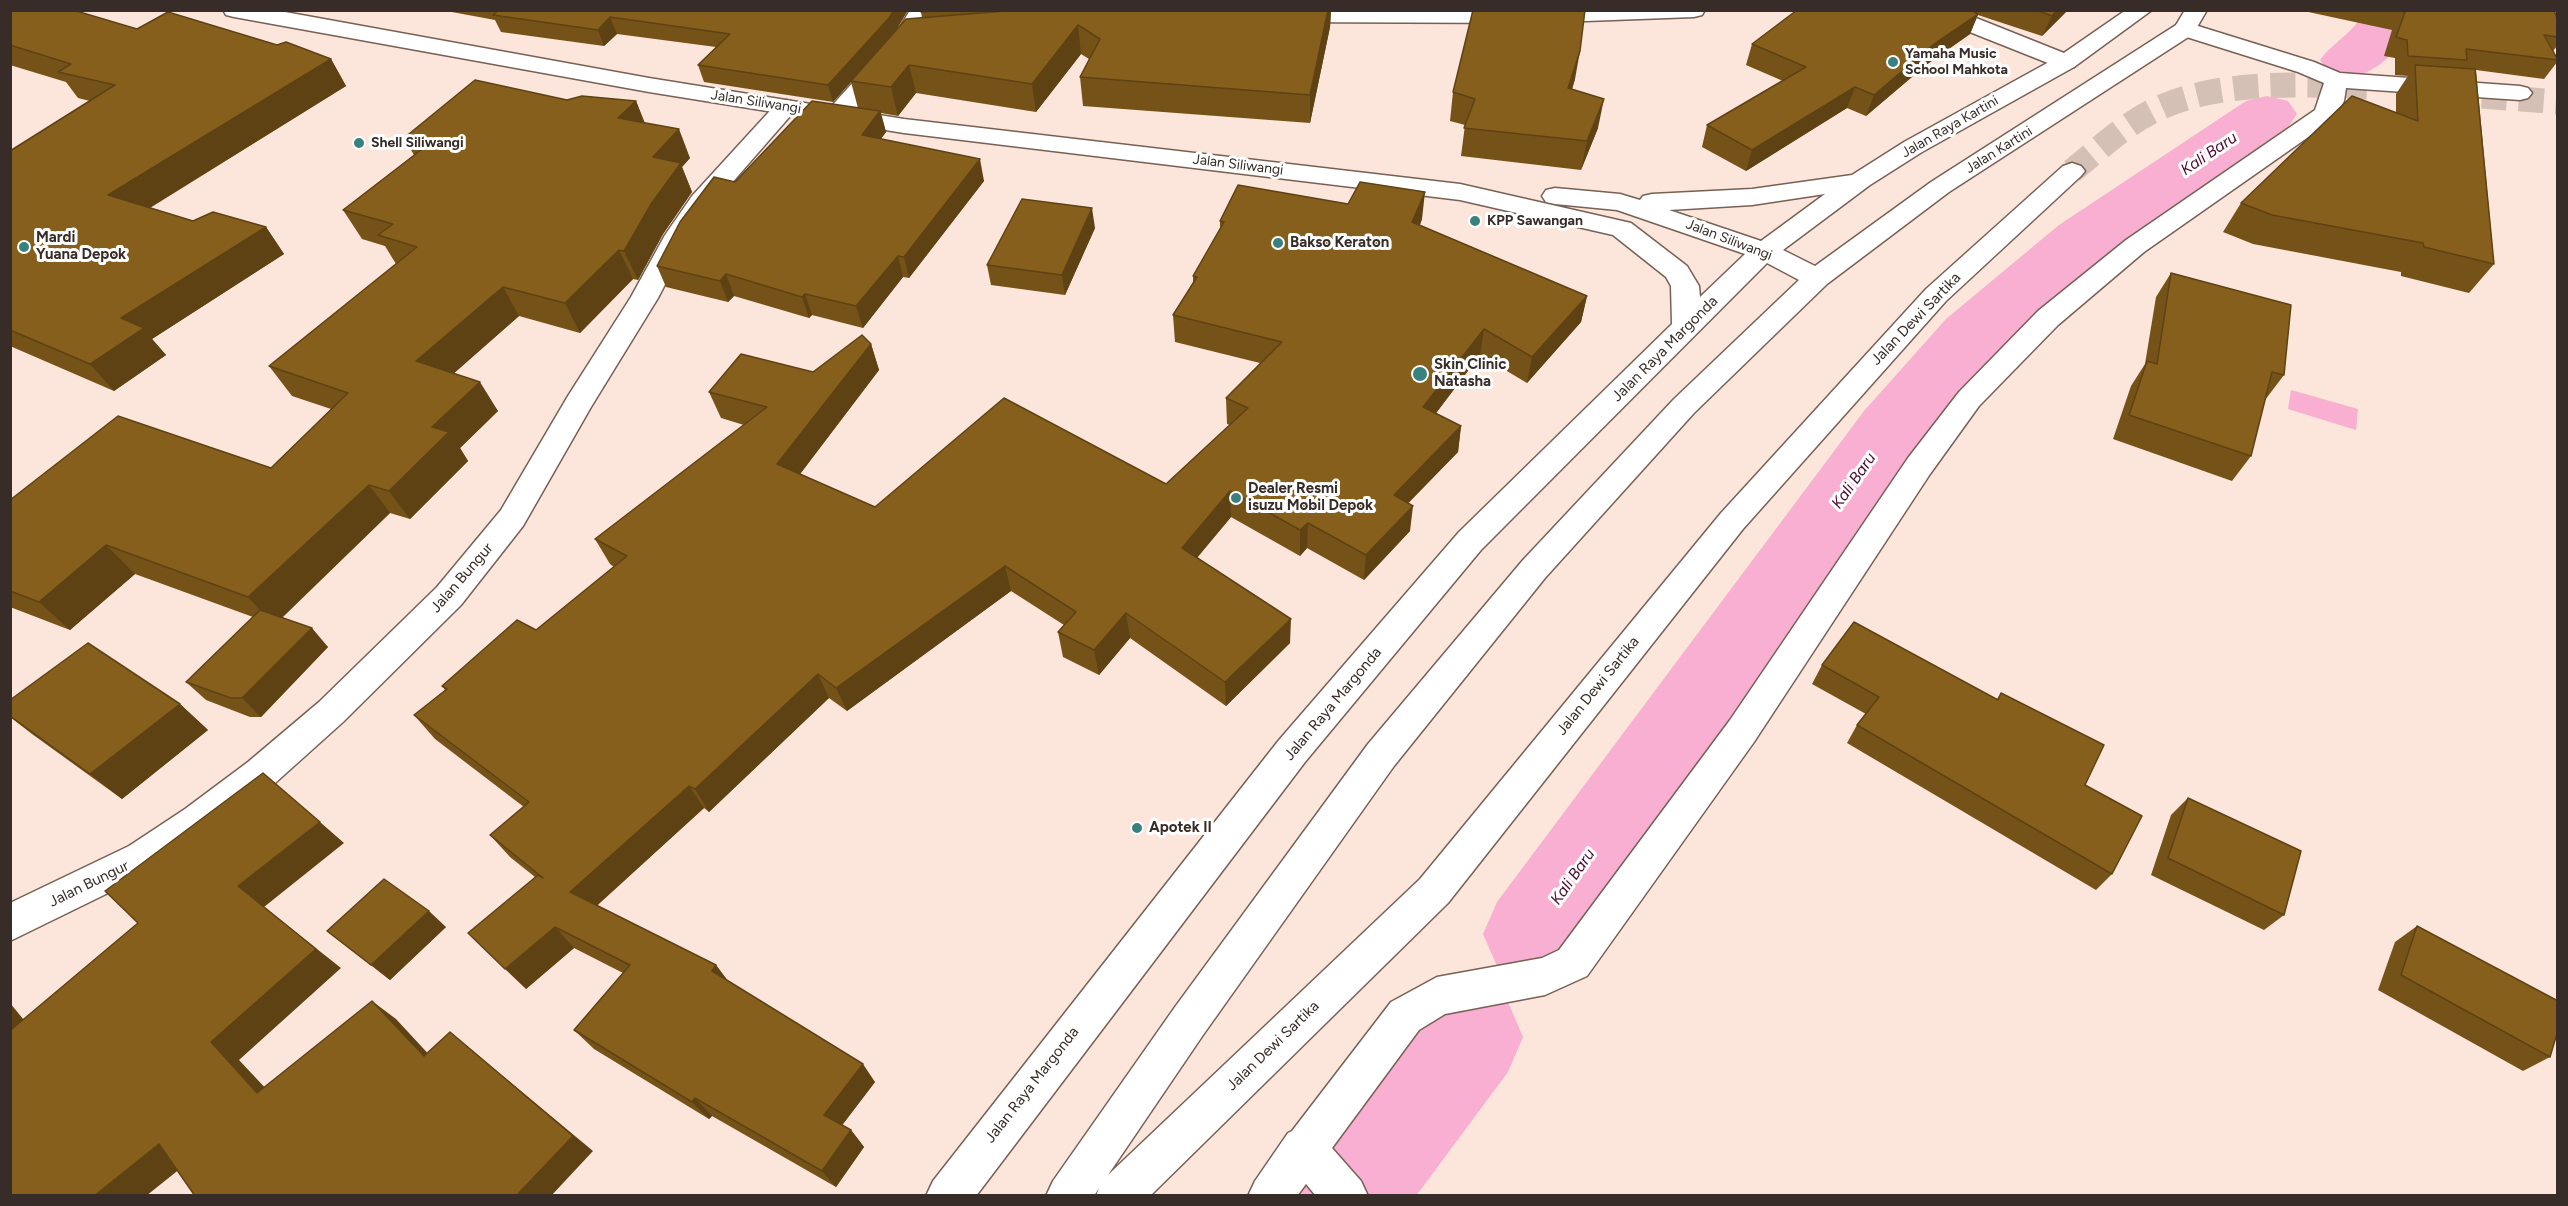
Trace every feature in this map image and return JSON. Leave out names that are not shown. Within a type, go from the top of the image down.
[{"type":"main road","name":"Jalan Siliwangi","points":[[234,10],[837,116],[1460,192],[1622,229],[1677,272],[1685,286],[1686,327]]},
{"type":"main road","points":[[837,116],[904,39],[921,10]]},
{"type":"main road","points":[[1266,17],[1694,10]]},
{"type":"main road","points":[[1935,10],[2066,62]]},
{"type":"main road","name":"Jalan Raya Kartini","points":[[1764,251],[1861,180],[1913,147],[2066,62],[2141,10]]},
{"type":"main road","points":[[2191,20],[2336,80],[2520,93]]},
{"type":"main road","name":"Jalan Kartini","points":[[1817,278],[1940,187],[2191,20]]},
{"type":"main road","points":[[904,39],[935,37]]},
{"type":"main road","points":[[1270,1196],[1303,1148],[1405,1016],[1437,996],[1545,976],[1573,963],[1742,731],[1919,466],[1969,399],[2049,318],[2135,246],[2325,114],[2332,101],[2336,80]]},
{"type":"main road","name":"Jalan Bungur","points":[[10,923],[142,858],[198,821],[261,773],[331,712],[449,596],[512,518],[578,403],[644,298],[674,241],[701,202],[786,107]]},
{"type":"main road","name":"Jalan Dewi Sartika","points":[[1118,1196],[1434,891],[1732,521],[1936,295],[2072,171]]},
{"type":"main road","points":[[1620,202],[1706,202],[1761,198],[1861,180]]},
{"type":"main road","name":"Jalan Siliwangi","points":[[1460,192],[1518,192],[1620,202],[1764,251],[1817,278]]},
{"type":"main road","name":"Jalan Raya Margonda","points":[[948,1196],[1293,751],[1463,550],[1764,251]]},
{"type":"main road","points":[[1068,1196],[1189,1021],[1381,755],[1558,543],[1684,406],[1817,278]]},
{"type":"main road","points":[[1303,1148],[1342,1191]]},
{"type":"shaded area","points":[[2291,390],[2358,409],[2356,430],[2288,409]]},
{"type":"building","points":[[10,10],[73,10],[137,29],[168,12],[277,45],[286,42],[331,59],[108,195],[193,221],[213,212],[266,227],[121,318],[144,328],[90,364],[10,330],[10,151],[115,85],[58,72],[71,64],[10,45]]},
{"type":"building","points":[[499,10],[894,10],[828,85],[698,65],[730,34],[610,17],[598,30],[493,15]]},
{"type":"building","points":[[1018,10],[1328,10],[1310,95],[1080,77],[1100,39],[1078,25],[1032,84],[909,65],[891,87],[851,81],[906,19]]},
{"type":"building","points":[[1473,10],[1585,10],[1580,51],[1568,88],[1604,99],[1587,141],[1464,128],[1475,99],[1453,92]]},
{"type":"building","points":[[1797,10],[1971,10],[1978,14],[1934,44],[1874,95],[1855,87],[1752,150],[1707,125],[1806,67],[1752,44]]},
{"type":"building","points":[[2036,10],[2057,10],[2052,16]]},
{"type":"building","points":[[2397,10],[2554,10],[2558,21],[2558,37],[2544,35],[2558,60],[2466,49],[2467,60],[2408,56],[2407,40],[2396,37],[2405,12]]},
{"type":"building","points":[[2415,65],[2475,69],[2494,264],[2424,247],[2423,243],[2272,215],[2241,203],[2352,96],[2418,121]]},
{"type":"building","points":[[475,80],[567,100],[582,96],[636,101],[618,118],[679,129],[653,157],[681,163],[651,204],[624,251],[619,250],[565,303],[503,287],[416,361],[480,382],[432,427],[449,432],[389,491],[369,485],[248,597],[106,545],[39,602],[10,591],[10,500],[118,416],[271,468],[348,393],[269,366],[417,247],[378,235],[393,224],[343,210],[430,143],[404,138]]},
{"type":"building","points":[[812,101],[880,111],[862,135],[980,159],[904,257],[898,256],[856,306],[805,294],[802,297],[726,274],[720,281],[657,266],[680,222],[714,177],[735,182]]},
{"type":"building","points":[[1360,182],[1425,192],[1412,222],[1587,296],[1532,357],[1484,329],[1423,407],[1461,426],[1394,495],[1413,506],[1366,555],[1308,523],[1300,530],[1230,491],[1182,548],[1291,619],[1225,682],[1126,613],[1094,650],[1058,632],[1076,612],[1005,566],[836,688],[818,674],[695,789],[689,786],[570,892],[716,965],[712,971],[863,1064],[824,1115],[851,1130],[822,1171],[695,1098],[692,1102],[574,1030],[630,965],[555,927],[505,969],[468,933],[538,875],[543,878],[490,835],[529,802],[414,715],[447,689],[442,686],[517,620],[536,630],[627,556],[595,539],[767,407],[709,392],[741,354],[813,372],[862,335],[871,344],[777,464],[875,507],[1004,398],[1166,484],[1248,408],[1226,398],[1282,342],[1173,315],[1197,277],[1193,276],[1224,222],[1220,221],[1238,185],[1348,204]]},
{"type":"building","points":[[1022,199],[1092,208],[1062,275],[987,265]]},
{"type":"building","points":[[2171,273],[2291,305],[2284,375],[2272,372],[2251,456],[2129,415],[2147,361],[2157,364]]},
{"type":"building","points":[[260,610],[312,628],[242,698],[231,698],[186,682]]},
{"type":"building","points":[[1854,622],[1998,700],[2001,693],[2104,745],[2085,785],[2142,816],[2112,874],[1857,725],[1879,697],[1822,665]]},
{"type":"building","points":[[88,643],[180,704],[90,774],[10,716],[10,700]]},
{"type":"building","points":[[263,773],[320,822],[238,886],[316,949],[211,1042],[257,1093],[372,1001],[424,1056],[450,1032],[573,1136],[516,1196],[195,1196],[159,1144],[94,1196],[10,1196],[10,1027],[12,1029],[138,923],[105,891]]},
{"type":"building","points":[[2188,798],[2301,851],[2284,915],[2168,858]]},
{"type":"building","points":[[384,879],[429,911],[371,965],[327,931]]},
{"type":"building","points":[[2417,926],[2558,1001],[2558,1030],[2550,1057],[2401,975]]},
{"type":"waterway","name":"Kali Baru","points":[[2349,60],[2386,27],[2392,10]]},
{"type":"waterway","name":"Kali Baru","points":[[1532,934],[1890,430],[1971,336],[2082,240],[2267,114]]},
{"type":"waterway","name":"Kali Baru","points":[[1348,1196],[1472,1037]]},
{"type":"tunnel","points":[[2072,171],[2131,124],[2177,101],[2203,94],[2258,86],[2367,87]]},
{"type":"tunnel","points":[[2482,96],[2558,102]]},
{"type":"place","name":"Yamaha Music School Mahkota","points":[[1893,62]]},
{"type":"place","name":"Shell Siliwangi","points":[[359,143]]},
{"type":"place","name":"KPP Sawangan","points":[[1475,221]]},
{"type":"place","name":"Bakso Keraton","points":[[1278,243]]},
{"type":"place","name":"Mardi Yuana Depok","points":[[24,247]]},
{"type":"place","name":"Skin Clinic Natasha","points":[[1420,374]]},
{"type":"place","name":"Dealer Resmi isuzu Mobil Depok","points":[[1236,498]]},
{"type":"place","name":"Apotek II","points":[[1137,828]]}]
